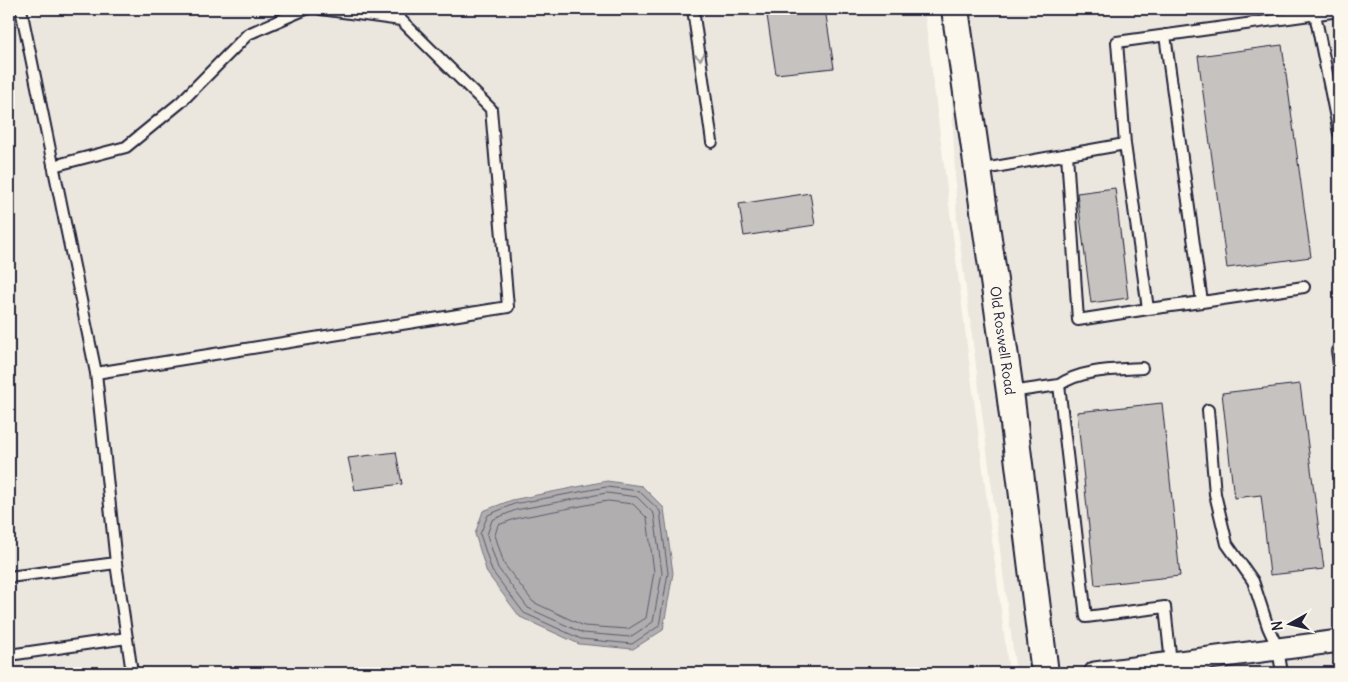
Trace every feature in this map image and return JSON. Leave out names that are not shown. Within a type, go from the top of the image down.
[{"type":"street","name":"Old Roswell Road","points":[[955,9],[1010,392],[1045,673]]},
{"type":"street","points":[[1095,673],[1339,640]]},
{"type":"lane","points":[[21,9],[96,373],[116,563],[132,673]]},
{"type":"lane","points":[[52,166],[126,147],[181,102],[248,34],[306,9]]},
{"type":"lane","points":[[96,373],[508,307],[491,109],[401,20],[321,9]]},
{"type":"lane","points":[[693,9],[712,142]]},
{"type":"lane","points":[[1148,309],[1125,144],[1117,42],[1339,11]]},
{"type":"lane","points":[[1315,14],[1339,133]]},
{"type":"lane","points":[[1166,35],[1202,302]]},
{"type":"lane","points":[[977,170],[1125,144]]},
{"type":"lane","points":[[1067,154],[1078,320],[1304,287]]},
{"type":"lane","points":[[1337,350],[1339,364]]},
{"type":"lane","points":[[1010,392],[1059,385],[1073,376],[1086,373],[1142,368]]},
{"type":"lane","points":[[1059,385],[1086,617],[1165,607],[1172,663]]},
{"type":"lane","points":[[1208,410],[1215,494],[1227,544],[1253,581],[1268,627],[1278,649],[1282,673]]},
{"type":"lane","points":[[9,577],[116,563]]},
{"type":"lane","points":[[9,655],[126,638]]},
{"type":"shaded area","points":[[65,9],[924,9],[1009,673],[9,673],[9,24]]},
{"type":"shaded area","points":[[948,9],[1339,9],[1339,673],[1016,673],[957,221]]},
{"type":"water","points":[[607,481],[642,486],[664,508],[673,573],[663,630],[633,649],[579,644],[520,617],[487,573],[475,534],[483,511],[512,500]]},
{"type":"building","points":[[766,9],[825,9],[834,68],[776,74]]},
{"type":"building","points":[[1282,45],[1311,257],[1227,268],[1198,56]]},
{"type":"building","points":[[1115,188],[1128,298],[1091,303],[1077,193]]},
{"type":"building","points":[[810,193],[815,225],[744,236],[739,204]]},
{"type":"building","points":[[1300,384],[1324,569],[1270,575],[1261,495],[1234,498],[1222,393]]},
{"type":"building","points":[[1162,403],[1180,576],[1095,585],[1077,412]]},
{"type":"building","points":[[396,452],[402,484],[355,490],[348,458]]}]
